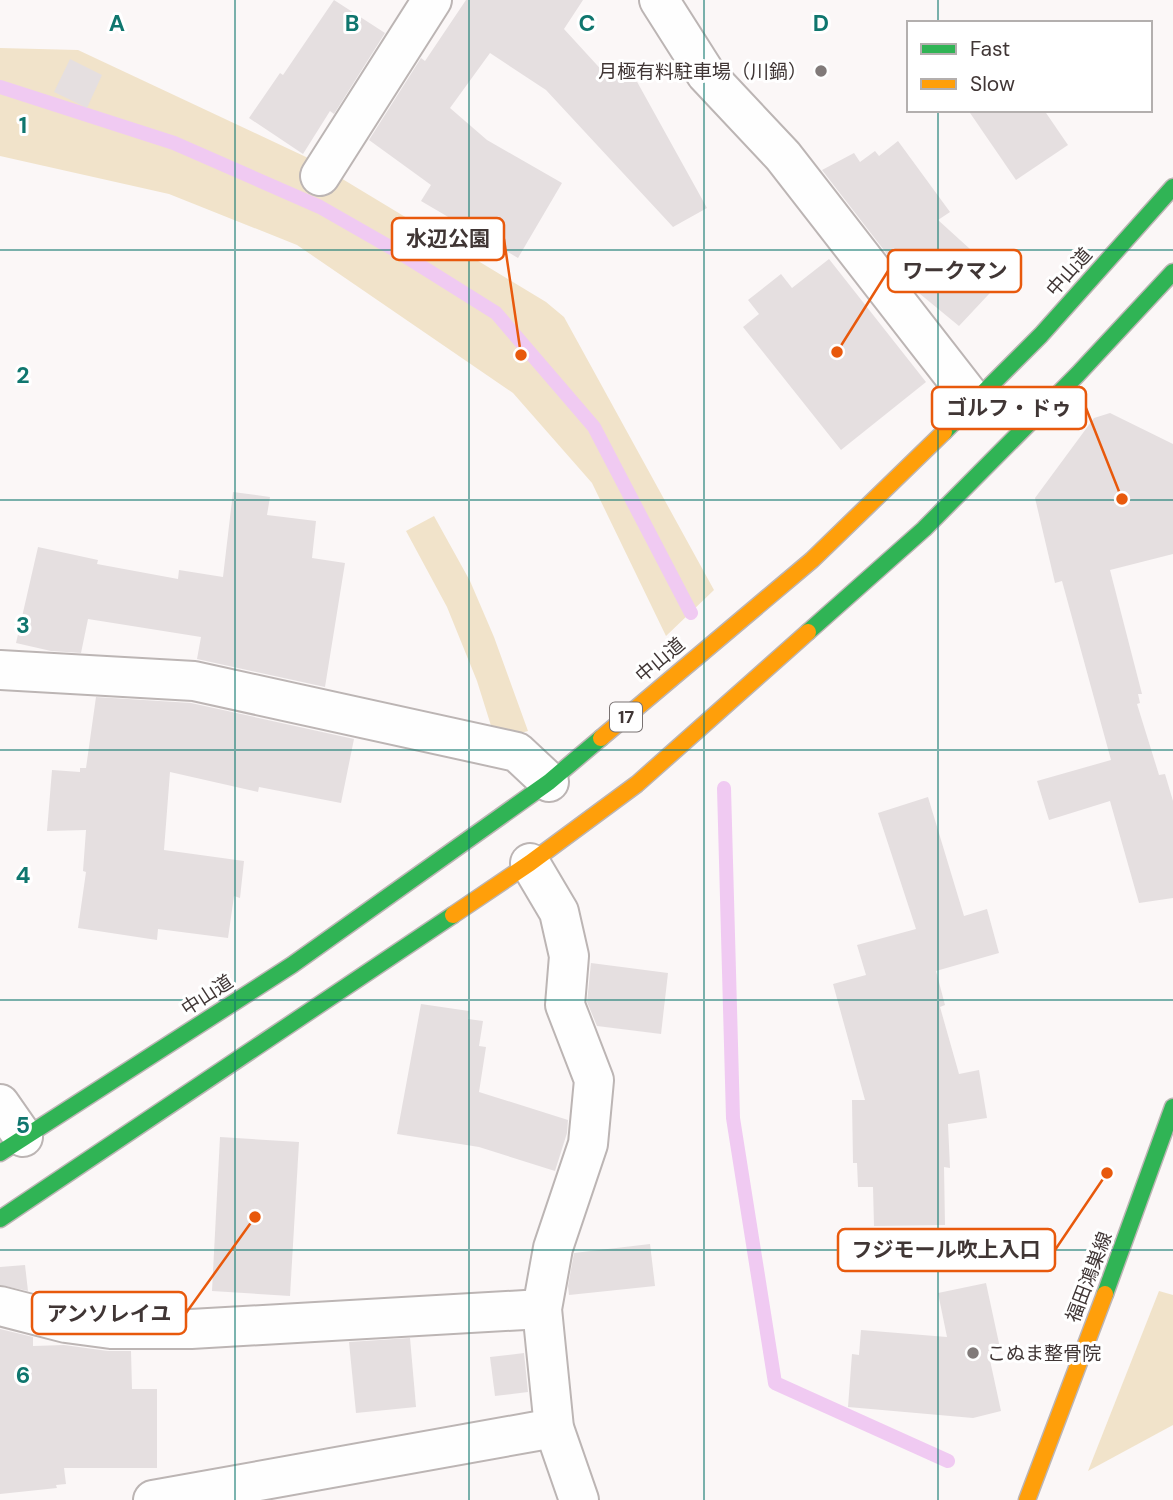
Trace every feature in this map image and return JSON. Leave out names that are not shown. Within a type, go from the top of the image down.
[{"type":"main road","name":"中山道","points":[[11,1145],[292,965],[549,782],[812,560],[975,403],[1041,335],[1173,187]]},
{"type":"main road","points":[[0,1219],[530,863],[637,784],[923,529],[1078,374],[1173,272]]},
{"type":"main road","name":"福田鴻巣線","points":[[1027,1500],[1173,1107]]},
{"type":"street","points":[[320,176],[432,0]]},
{"type":"street","points":[[659,0],[706,74],[783,156],[975,403]]},
{"type":"street","points":[[0,670],[194,681],[517,752],[549,782]]},
{"type":"street","points":[[530,863],[559,912],[569,956],[565,1005],[594,1080],[587,1144],[554,1248],[541,1309],[554,1429],[579,1500]]},
{"type":"street","points":[[0,1104],[11,1145]]},
{"type":"street","points":[[0,1306],[66,1323],[111,1329],[191,1329],[541,1309]]},
{"type":"street","points":[[153,1500],[554,1429]]},
{"type":"shaded area","points":[[0,48],[78,50],[306,157],[546,302],[564,317],[714,590],[666,636],[592,483],[513,393],[297,245],[169,194],[0,156]]},
{"type":"shaded area","points":[[434,516],[470,581],[494,637],[528,731],[510,736],[493,732],[477,681],[447,607],[406,531]]},
{"type":"shaded area","points":[[1159,1291],[1173,1295],[1173,1425],[1088,1471]]},
{"type":"building","points":[[334,0],[385,33],[334,114],[330,111],[303,154],[249,118],[280,73],[283,75]]},
{"type":"building","points":[[466,0],[583,0],[564,29],[607,76],[625,60],[707,208],[673,227],[546,90],[490,53],[450,108],[487,140],[562,183],[518,258],[421,201],[431,185],[369,140],[421,58],[425,61]]},
{"type":"building","points":[[70,59],[102,75],[87,108],[54,92]]},
{"type":"building","points":[[969,112],[1045,112],[1068,145],[1016,180]]},
{"type":"building","points":[[898,141],[950,212],[938,220],[1003,279],[959,326],[914,289],[822,170],[854,153],[860,162],[875,151],[879,156]]},
{"type":"building","points":[[829,259],[926,382],[841,450],[743,327],[759,314],[748,300],[781,274],[792,288]]},
{"type":"building","points":[[1110,413],[1173,444],[1173,554],[1110,570],[1142,694],[1138,694],[1140,703],[1137,704],[1159,775],[1165,774],[1173,801],[1173,898],[1139,903],[1110,801],[1049,820],[1037,781],[1111,760],[1062,581],[1055,583],[1035,498],[1094,418]]},
{"type":"building","points":[[233,492],[270,497],[267,515],[316,521],[312,558],[345,563],[325,687],[197,659],[201,637],[88,619],[81,653],[51,651],[16,643],[38,547],[98,560],[97,564],[178,579],[179,570],[223,577]]},
{"type":"building","points":[[96,697],[191,703],[354,739],[341,803],[259,787],[258,792],[170,772],[164,850],[244,861],[240,898],[234,896],[228,938],[158,929],[157,940],[78,928],[86,872],[83,871],[86,830],[47,831],[52,770],[80,772],[80,768],[86,768]]},
{"type":"building","points":[[928,797],[964,916],[987,909],[999,953],[936,971],[945,1005],[940,1007],[959,1074],[979,1070],[987,1118],[948,1124],[950,1168],[944,1167],[945,1225],[874,1226],[873,1187],[858,1187],[857,1163],[853,1163],[852,1100],[865,1100],[833,984],[866,975],[857,945],[916,929],[878,813]]},
{"type":"building","points":[[591,963],[668,973],[661,1034],[597,1026],[587,1002]]},
{"type":"building","points":[[421,1004],[469,1011],[468,1019],[483,1021],[479,1046],[486,1047],[479,1092],[568,1120],[567,1133],[555,1171],[479,1147],[397,1134]]},
{"type":"building","points":[[220,1137],[299,1142],[290,1296],[212,1291]]},
{"type":"building","points":[[650,1244],[655,1286],[569,1295],[574,1253]]},
{"type":"building","points":[[25,1265],[28,1291],[0,1285],[0,1267]]},
{"type":"building","points":[[986,1283],[1000,1348],[988,1351],[1001,1411],[973,1418],[848,1407],[852,1354],[859,1355],[861,1330],[947,1337],[938,1293]]},
{"type":"building","points":[[0,1329],[33,1337],[33,1346],[64,1345],[131,1351],[132,1389],[157,1389],[157,1468],[64,1468],[66,1484],[56,1485],[57,1488],[0,1494]]},
{"type":"building","points":[[410,1338],[416,1407],[356,1413],[349,1342]]},
{"type":"building","points":[[524,1353],[528,1392],[495,1396],[490,1357]]},
{"type":"waterway","points":[[0,87],[174,143],[320,207],[496,313],[594,427],[691,613]]},
{"type":"waterway","points":[[724,788],[733,1118],[775,1383],[948,1461]]},
{"type":"traffic: fast","points":[[944,432],[1041,335],[1173,187]]},
{"type":"traffic: fast","points":[[808,632],[924,529],[1078,374],[1173,272]]},
{"type":"traffic: fast","points":[[0,1153],[292,965],[549,782],[601,738]]},
{"type":"traffic: fast","points":[[0,1219],[453,915]]},
{"type":"traffic: fast","points":[[1105,1294],[1173,1107]]},
{"type":"traffic: slow","points":[[601,738],[812,560],[944,432]]},
{"type":"traffic: slow","points":[[453,915],[530,863],[637,784],[808,632]]},
{"type":"traffic: slow","points":[[1027,1500],[1105,1294]]},
{"type":"place","name":"月極有料駐車場（川鍋）","points":[[821,71]]},
{"type":"place","name":"ワークマン","points":[[837,352]]},
{"type":"place","name":"水辺公園","points":[[521,355]]},
{"type":"place","name":"ゴルフ・ドゥ","points":[[1122,499]]},
{"type":"place","name":"フジモール吹上入口","points":[[1107,1173]]},
{"type":"place","name":"アンソレイユ","points":[[255,1217]]},
{"type":"place","name":"こぬま整骨院","points":[[973,1353]]}]
